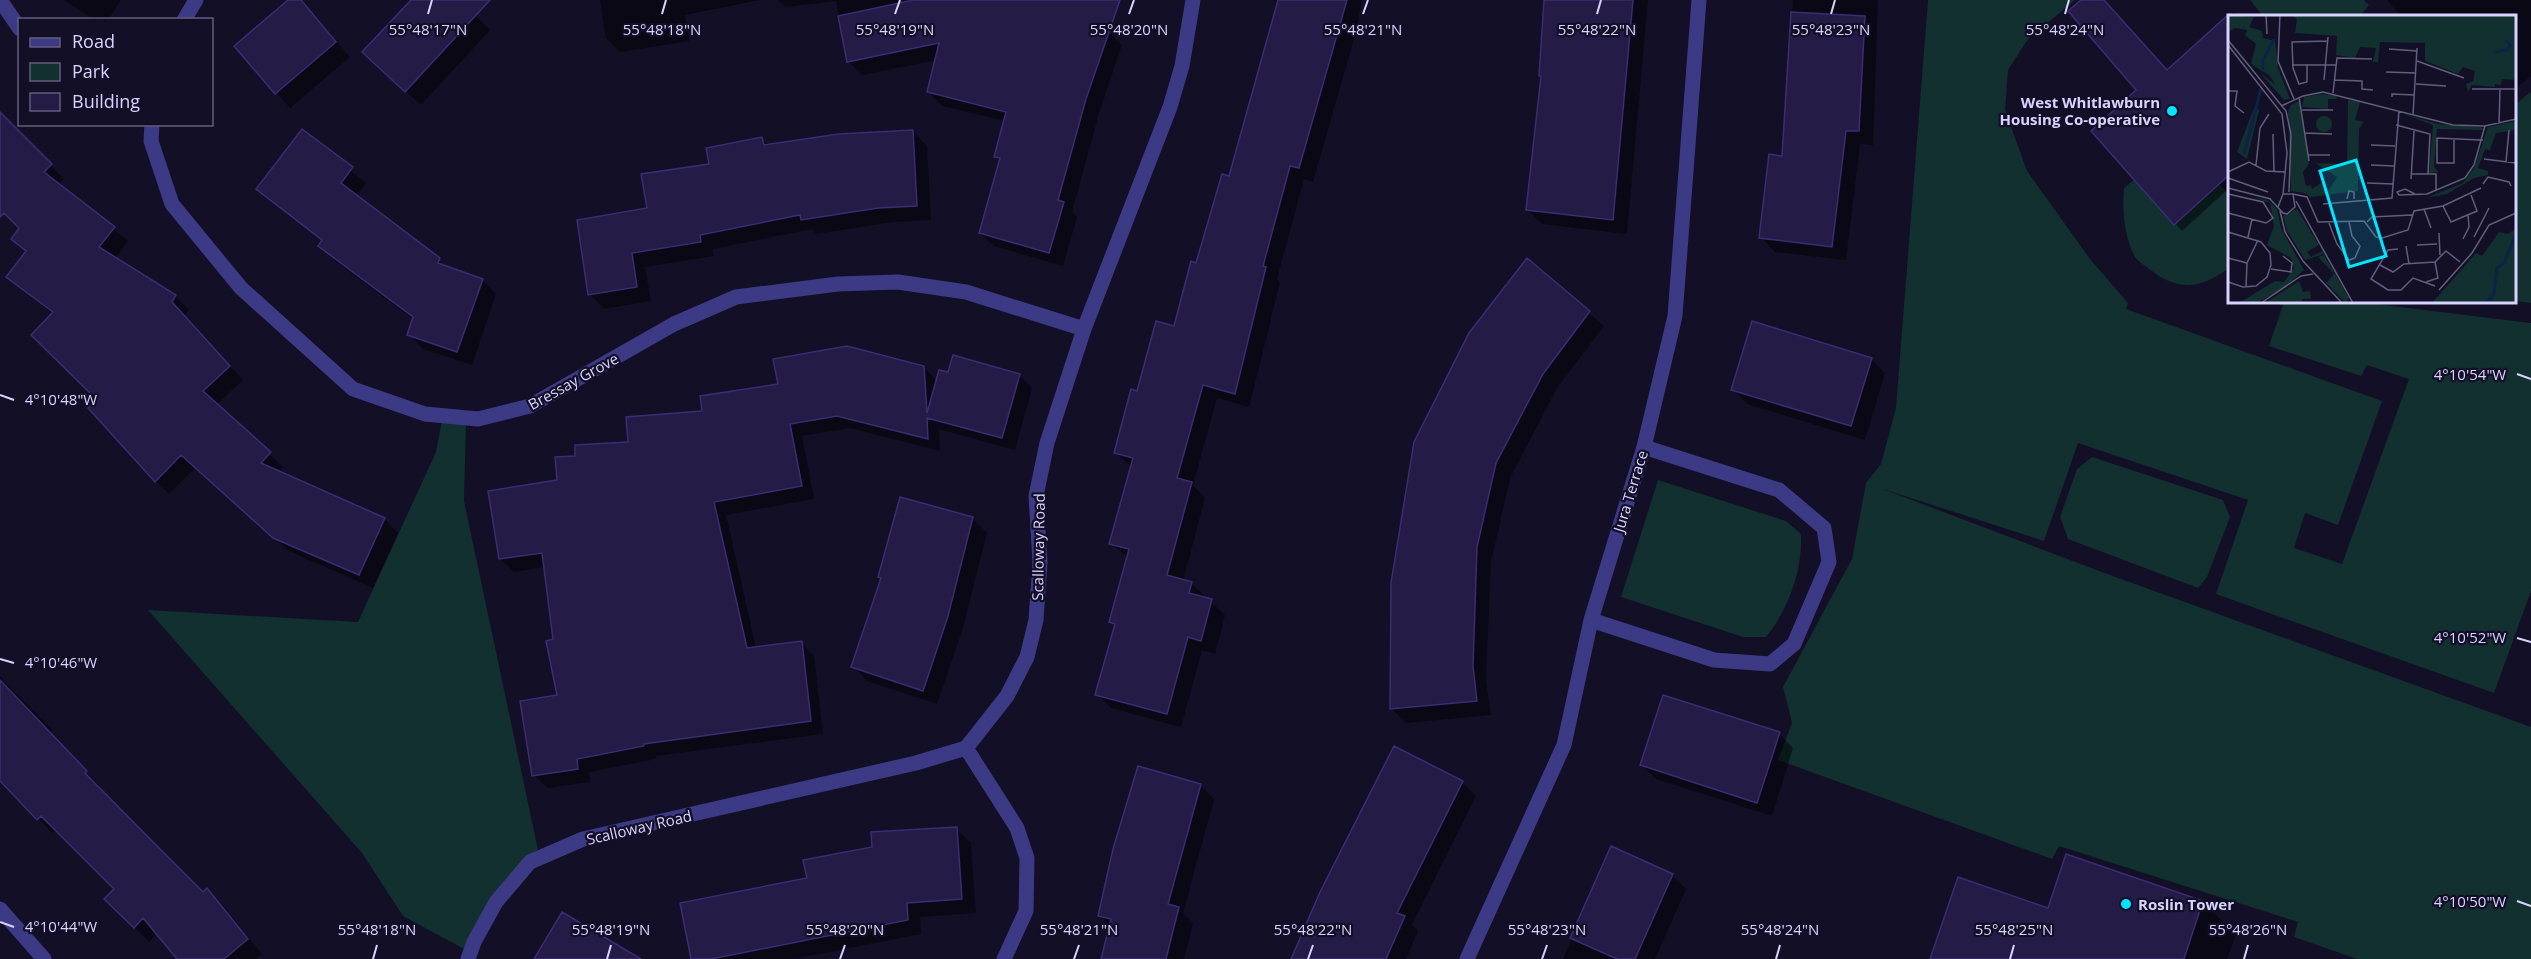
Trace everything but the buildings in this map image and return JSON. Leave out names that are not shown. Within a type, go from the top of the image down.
[{"type":"street","points":[[0,0],[18,26]]},
{"type":"street","points":[[185,18],[196,0]]},
{"type":"street","name":"Scalloway Road","points":[[468,959],[496,902],[530,862],[583,839],[916,764],[966,748],[1007,696],[1026,657],[1037,608],[1040,562],[1036,496],[1047,443],[1084,329],[1170,107],[1182,66],[1193,0]]},
{"type":"street","name":"Jura Terrace","points":[[1467,959],[1564,745],[1591,620],[1644,447],[1675,316],[1699,0]]},
{"type":"street","name":"Bressay Grove","points":[[152,126],[151,141],[172,204],[241,288],[352,389],[425,414],[478,419],[530,406],[674,324],[736,297],[838,284],[898,282],[966,292],[1084,329]]},
{"type":"street","points":[[1591,620],[1714,660],[1770,664],[1794,644],[1829,562],[1824,528],[1779,490],[1644,447]]},
{"type":"street","points":[[966,748],[1017,828],[1027,858],[1026,911],[1004,959]]},
{"type":"street","points":[[0,909],[44,959]]},
{"type":"green space","points":[[1928,0],[2075,0],[2028,39],[2008,70],[2005,110],[2027,171],[2090,259],[2128,303],[2126,309],[2382,401],[2338,525],[2305,513],[2294,548],[2342,564],[2409,379],[2367,365],[2361,376],[2269,346],[2284,303],[2367,303],[2531,323],[2531,591],[2494,693],[2216,594],[2248,500],[2078,443],[2044,541],[1883,489],[2099,571],[2531,727],[2531,959],[2357,959],[2294,937],[2298,922],[2059,846],[2052,859],[1778,760],[1792,723],[1783,687],[1852,559],[1866,483],[1881,464],[1896,408]]},
{"type":"green space","points":[[2250,0],[2364,0],[2369,5],[2361,15],[2262,15]]},
{"type":"green space","points":[[2530,92],[2531,303],[2516,301],[2516,104]]},
{"type":"green space","points":[[2134,180],[2174,225],[2220,184],[2228,194],[2228,269],[2199,284],[2189,285],[2170,282],[2138,260],[2126,232],[2123,206],[2124,188]]},
{"type":"green space","points":[[442,420],[466,422],[464,501],[538,850],[527,857],[466,950],[403,916],[362,853],[148,610],[358,622],[436,452]]},
{"type":"green space","points":[[2092,457],[2223,500],[2230,517],[2207,577],[2198,588],[2068,539],[2060,517],[2077,469]]},
{"type":"green space","points":[[1658,480],[1786,521],[1801,534],[1801,548],[1793,589],[1781,615],[1766,637],[1743,637],[1621,597]]},
{"type":"place","name":"West Whitlawburn Housing Co-operative","points":[[2172,111]]},
{"type":"place","name":"Roslin Tower","points":[[2126,904]]}]
